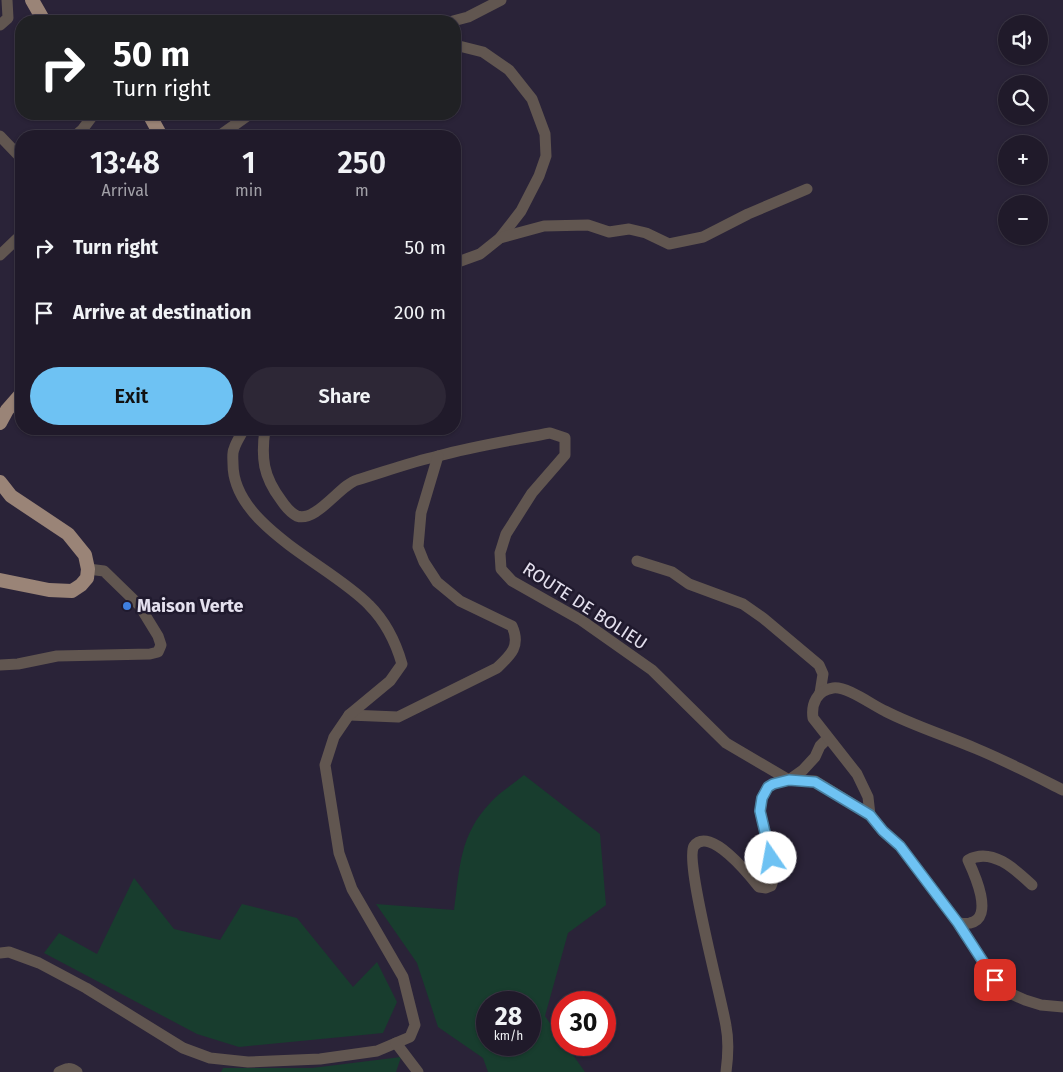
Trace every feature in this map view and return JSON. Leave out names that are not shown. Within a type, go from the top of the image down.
[{"type":"main road","points":[[32,0],[41,15]]},
{"type":"main road","points":[[0,423],[15,401]]},
{"type":"main road","points":[[0,482],[11,496],[68,534],[85,555],[88,569],[88,578],[82,585],[72,591],[49,590],[0,580]]},
{"type":"street","points":[[0,25],[8,18],[7,0]]},
{"type":"street","points":[[461,19],[501,0]]},
{"type":"street","points":[[461,46],[483,52],[509,70],[532,99],[545,134],[546,156],[539,176],[521,211],[500,238],[480,254],[461,261]]},
{"type":"street","points":[[227,130],[242,120]]},
{"type":"street","points":[[0,136],[15,152]]},
{"type":"street","points":[[500,238],[544,226],[588,225],[609,232],[629,229],[646,233],[669,244],[703,237],[748,214],[806,189]]},
{"type":"street","points":[[0,255],[15,241]]},
{"type":"street","name":"ROUTE DE BOLIEU","points":[[264,435],[262,450],[266,474],[274,491],[286,508],[298,516],[307,516],[354,481],[438,456],[550,433],[566,438],[565,455],[532,493],[506,534],[500,553],[502,569],[512,581],[581,620],[652,670],[726,743],[789,780]]},
{"type":"street","points":[[0,953],[9,952],[39,963],[86,988],[183,1048],[210,1058],[248,1062],[320,1060],[377,1051],[410,1037],[415,1025],[403,977],[352,889],[339,853],[325,766],[334,736],[349,715],[390,681],[402,664],[389,632],[370,605],[345,584],[267,528],[239,494],[233,473],[233,450],[241,435]]},
{"type":"street","points":[[349,715],[398,717],[497,668],[511,656],[516,645],[512,626],[460,601],[437,582],[424,562],[418,547],[421,513],[438,456]]},
{"type":"street","points":[[638,561],[672,572],[689,584],[743,604],[763,618],[819,665],[823,674],[820,693]]},
{"type":"street","points":[[0,665],[18,664],[57,656],[150,654],[158,652],[161,645],[158,636],[139,605],[104,571],[88,569]]},
{"type":"street","points":[[870,815],[868,797],[857,774],[813,718],[812,712],[815,699],[820,693],[835,687],[853,693],[887,712],[1013,765],[1063,790]]},
{"type":"street","points":[[789,780],[803,770],[828,738]]},
{"type":"street","points":[[726,1072],[728,1056],[727,1027],[696,888],[692,860],[693,848],[696,844],[702,842],[721,848],[741,864],[759,887],[766,888],[771,886],[775,875],[760,811],[762,798],[768,787],[789,780],[815,782],[870,815],[883,831],[900,846],[958,923],[995,980],[1007,992],[1040,1005],[1063,1007]]},
{"type":"street","points":[[958,923],[971,923],[979,917],[983,901],[968,860],[975,856],[995,857],[1016,870],[1032,885]]},
{"type":"street","points":[[396,1043],[418,1072]]},
{"type":"street","points":[[59,1072],[66,1068],[72,1068],[77,1072]]},
{"type":"green space","points":[[524,775],[600,834],[606,905],[568,933],[545,1016],[551,1025],[551,1056],[574,1056],[585,1072],[488,1072],[483,1058],[480,1056],[541,1056],[541,991],[476,991],[476,1053],[438,1027],[417,963],[376,904],[454,910],[460,866],[467,840],[480,814],[502,791]]},
{"type":"green space","points":[[134,878],[174,929],[220,940],[242,904],[297,918],[353,987],[377,962],[397,1002],[383,1033],[239,1047],[197,1034],[44,953],[59,933],[97,954]]},
{"type":"green space","points":[[401,1057],[396,1072],[221,1072],[223,1068],[312,1068]]},
{"type":"place","name":"Maison Verte","points":[[127,606]]},
{"type":"route","points":[[771,858],[760,811],[762,798],[768,787],[779,781],[815,782],[841,796],[870,815],[883,831],[900,846],[958,923],[995,980]]}]
